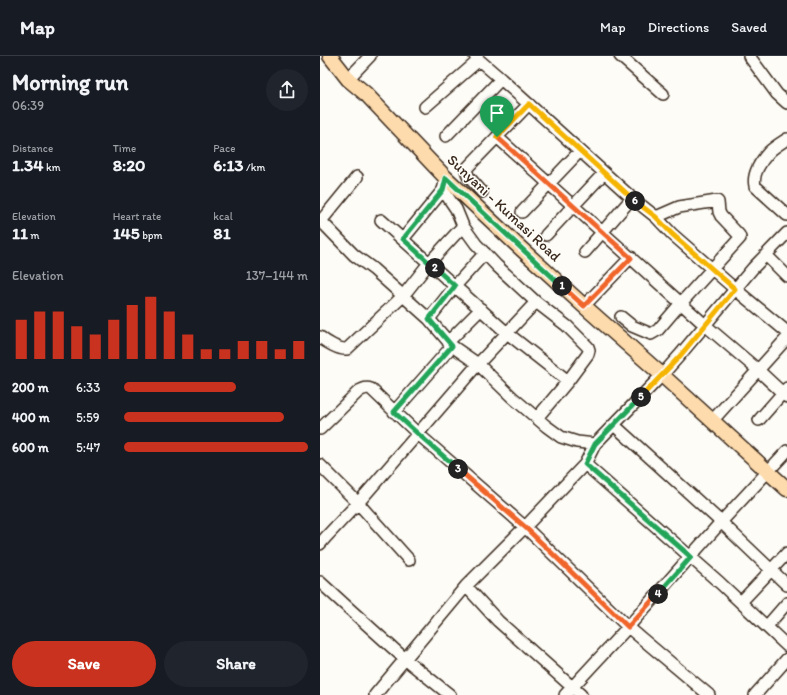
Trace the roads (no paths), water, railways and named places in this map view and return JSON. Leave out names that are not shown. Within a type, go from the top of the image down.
[{"type":"main road","name":"Sunyani - Kumasi Road","points":[[330,56],[348,79],[366,94],[445,184],[516,244],[787,488]]},
{"type":"street","points":[[348,79],[370,56]]},
{"type":"street","points":[[620,56],[663,94]]},
{"type":"street","points":[[749,56],[777,94],[787,103]]},
{"type":"street","points":[[425,107],[477,58],[632,198],[656,217],[672,234],[787,332]]},
{"type":"street","points":[[446,136],[502,79]]},
{"type":"street","points":[[482,192],[468,176],[466,170],[529,104]]},
{"type":"street","points":[[497,137],[705,325],[786,392],[759,420]]},
{"type":"street","points":[[787,139],[770,151],[758,166],[754,181],[755,186],[787,215]]},
{"type":"street","points":[[522,212],[580,151]]},
{"type":"street","points":[[546,235],[604,173]]},
{"type":"street","points":[[357,177],[321,220],[354,255],[373,268],[429,319],[450,344],[478,364],[512,397],[546,426],[561,437],[577,442],[595,444]]},
{"type":"street","points":[[403,239],[445,184],[464,226],[476,244],[496,266],[536,302],[567,326],[588,347],[588,354],[537,418]]},
{"type":"street","points":[[585,252],[632,198]]},
{"type":"street","points":[[621,317],[632,326],[651,334],[658,330],[740,238],[739,235],[721,216],[718,202],[713,201],[679,207],[656,217]]},
{"type":"street","points":[[381,220],[507,333],[568,381]]},
{"type":"street","points":[[320,337],[340,349],[347,349],[403,296],[429,263],[464,226]]},
{"type":"street","points":[[375,695],[466,586],[585,464],[595,444],[662,375],[753,268],[787,233]]},
{"type":"street","points":[[429,319],[455,286],[485,253]]},
{"type":"street","points":[[766,255],[787,276]]},
{"type":"street","points":[[584,306],[631,258]]},
{"type":"street","points":[[320,544],[358,503],[478,364],[536,302]]},
{"type":"street","points":[[394,412],[450,344],[482,309]]},
{"type":"street","points":[[712,421],[787,338]]},
{"type":"street","points":[[320,429],[359,391],[365,388],[371,389],[417,433],[525,527],[628,627],[709,695]]},
{"type":"street","points":[[614,425],[721,522],[787,585]]},
{"type":"street","points":[[569,691],[787,451]]},
{"type":"street","points":[[585,464],[741,602],[787,646]]},
{"type":"street","points":[[320,465],[358,503],[409,560]]},
{"type":"street","points":[[741,602],[787,553]]},
{"type":"street","points":[[320,582],[406,659],[450,695]]},
{"type":"street","points":[[466,586],[498,621],[569,691],[581,695]]},
{"type":"street","points":[[767,626],[787,603]]},
{"type":"street","points":[[755,695],[787,659]]}]
